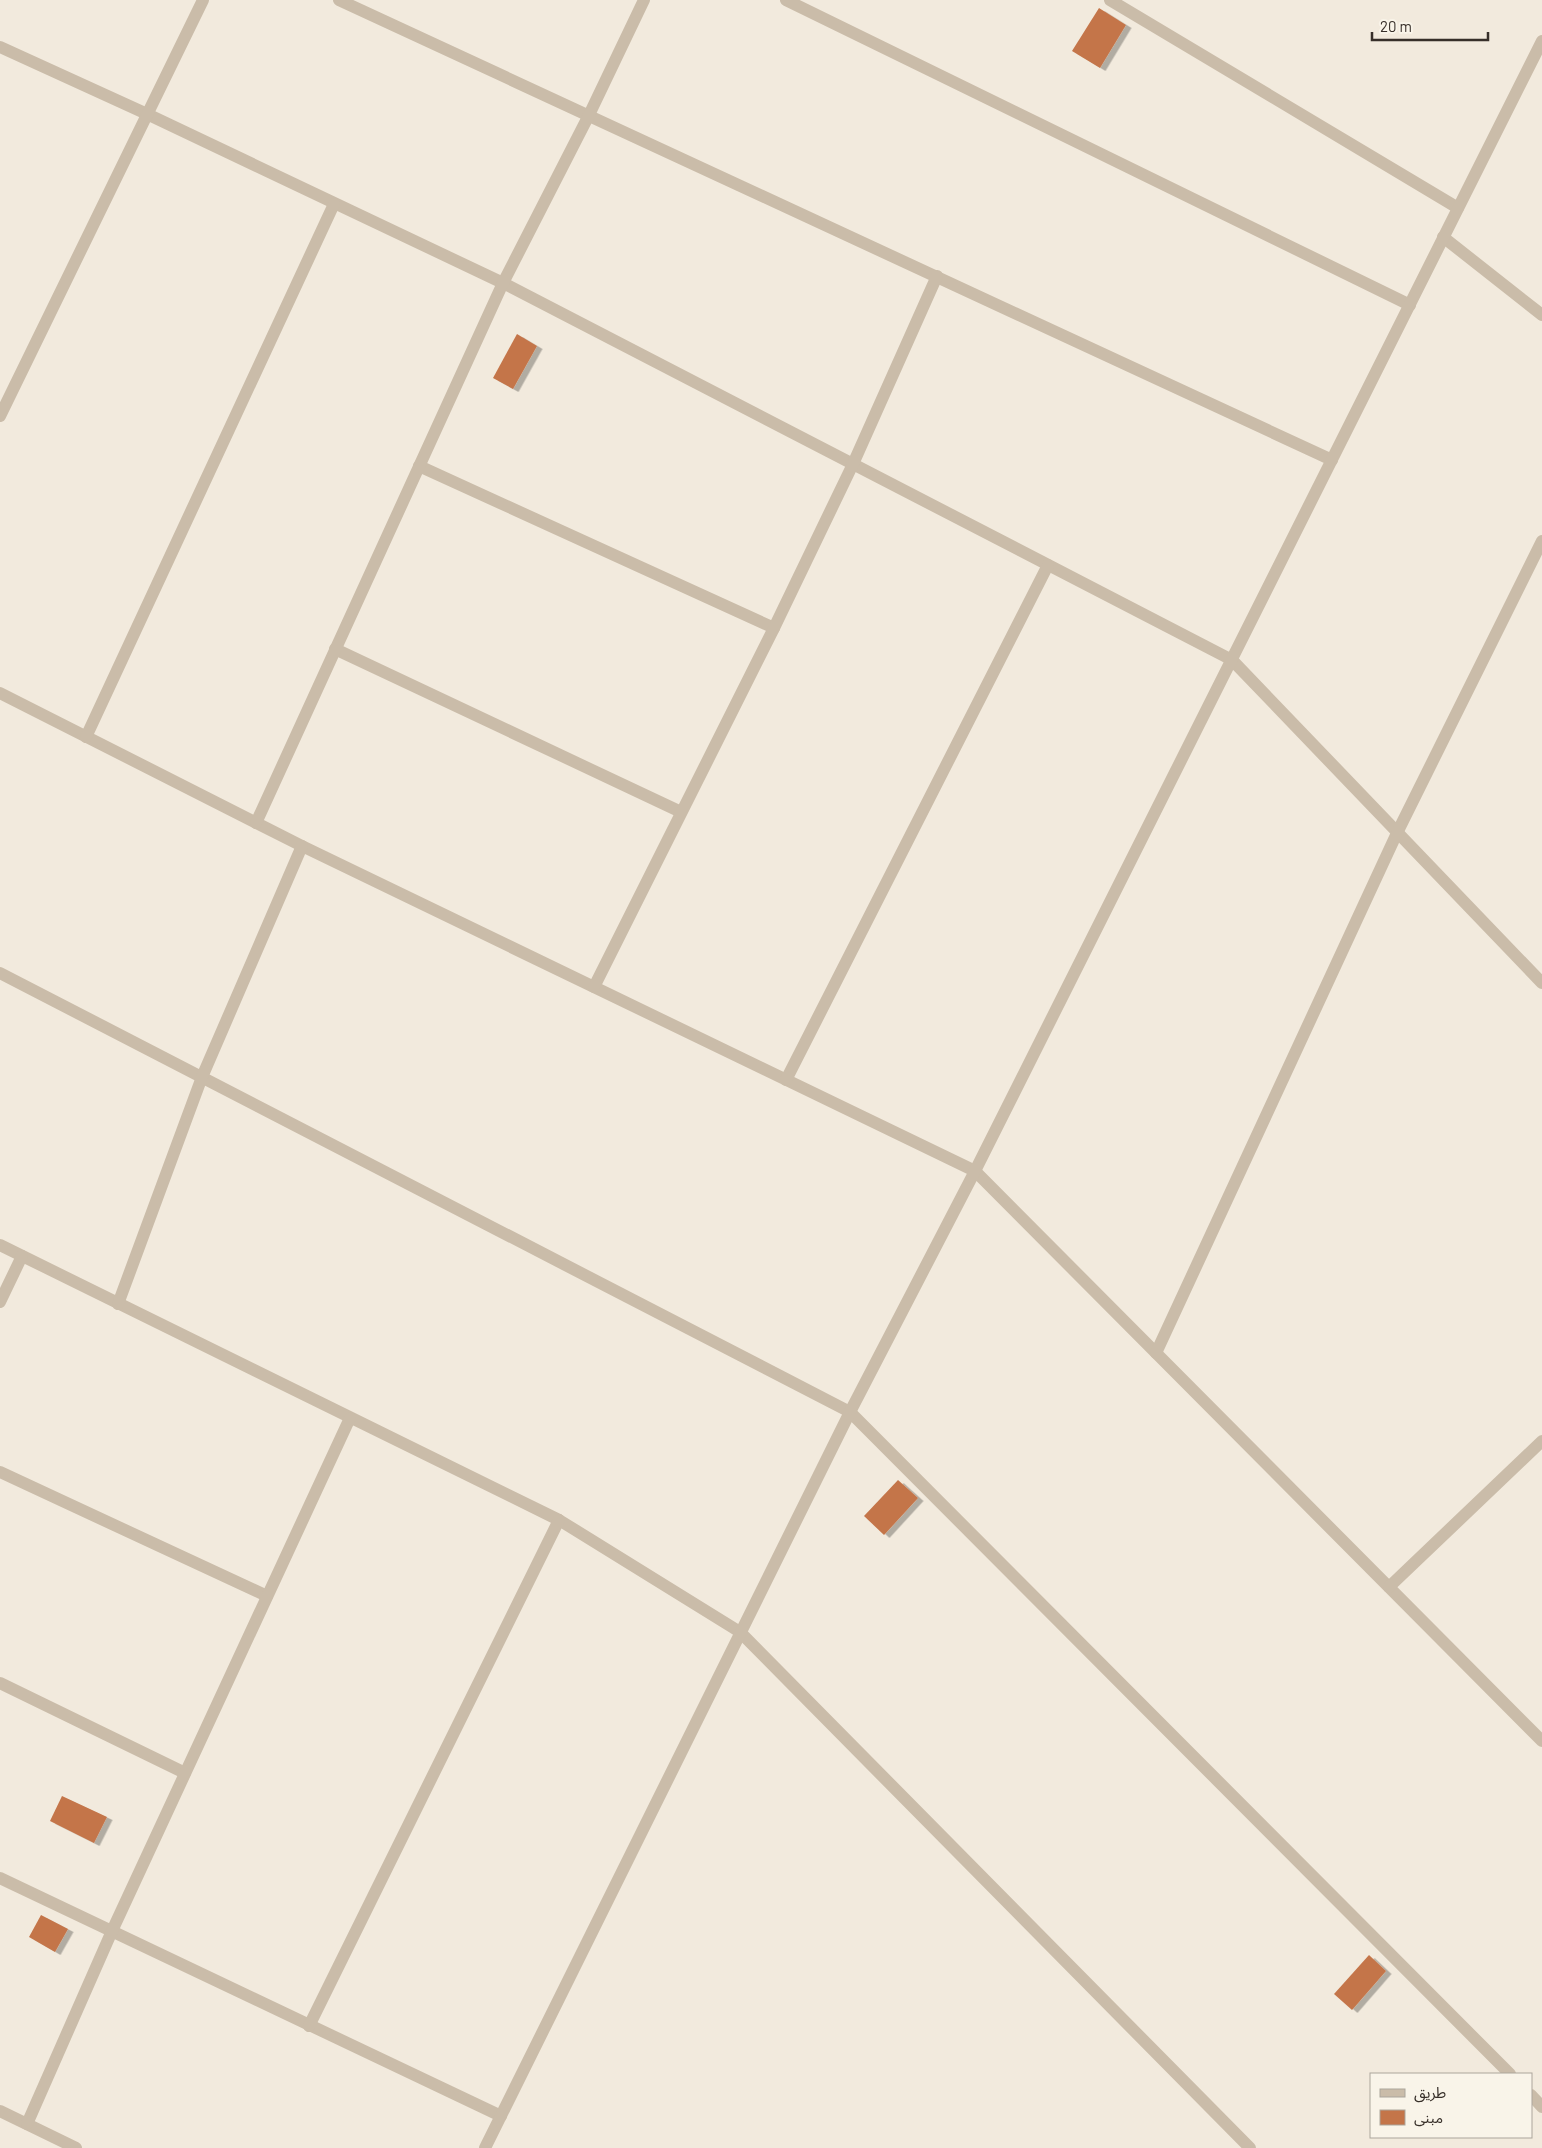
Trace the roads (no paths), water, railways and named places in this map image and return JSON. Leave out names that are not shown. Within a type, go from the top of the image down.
[{"type":"street","points":[[0,416],[203,0]]},
{"type":"street","points":[[339,0],[1332,460]]},
{"type":"street","points":[[256,823],[503,283],[644,0]]},
{"type":"street","points":[[786,0],[1410,305]]},
{"type":"street","points":[[1110,0],[1458,208]]},
{"type":"street","points":[[490,2146],[501,2116],[740,1632],[850,1412],[976,1171],[1542,41]]},
{"type":"street","points":[[0,47],[147,114],[503,283],[1232,660],[1542,983]]},
{"type":"street","points":[[86,736],[334,204]]},
{"type":"street","points":[[1443,237],[1542,315]]},
{"type":"street","points":[[594,987],[774,628],[853,464],[937,276]]},
{"type":"street","points":[[419,466],[774,628]]},
{"type":"street","points":[[1156,1353],[1397,833],[1542,541]]},
{"type":"street","points":[[786,1080],[1048,565]]},
{"type":"street","points":[[336,649],[682,812]]},
{"type":"street","points":[[0,693],[302,846],[976,1171],[1542,1741]]},
{"type":"street","points":[[118,1304],[202,1077],[302,846]]},
{"type":"street","points":[[0,973],[850,1412],[1509,2073]]},
{"type":"street","points":[[0,1245],[559,1520],[740,1632],[1250,2148]]},
{"type":"street","points":[[0,1302],[22,1256]]},
{"type":"street","points":[[27,2124],[112,1931],[350,1418]]},
{"type":"street","points":[[1389,1587],[1542,1441]]},
{"type":"street","points":[[0,1472],[267,1596]]},
{"type":"street","points":[[310,2026],[559,1520]]},
{"type":"street","points":[[0,1683],[185,1773]]},
{"type":"street","points":[[0,1878],[501,2116]]},
{"type":"street","points":[[1532,2096],[1542,2107]]},
{"type":"street","points":[[0,2110],[76,2148]]}]
